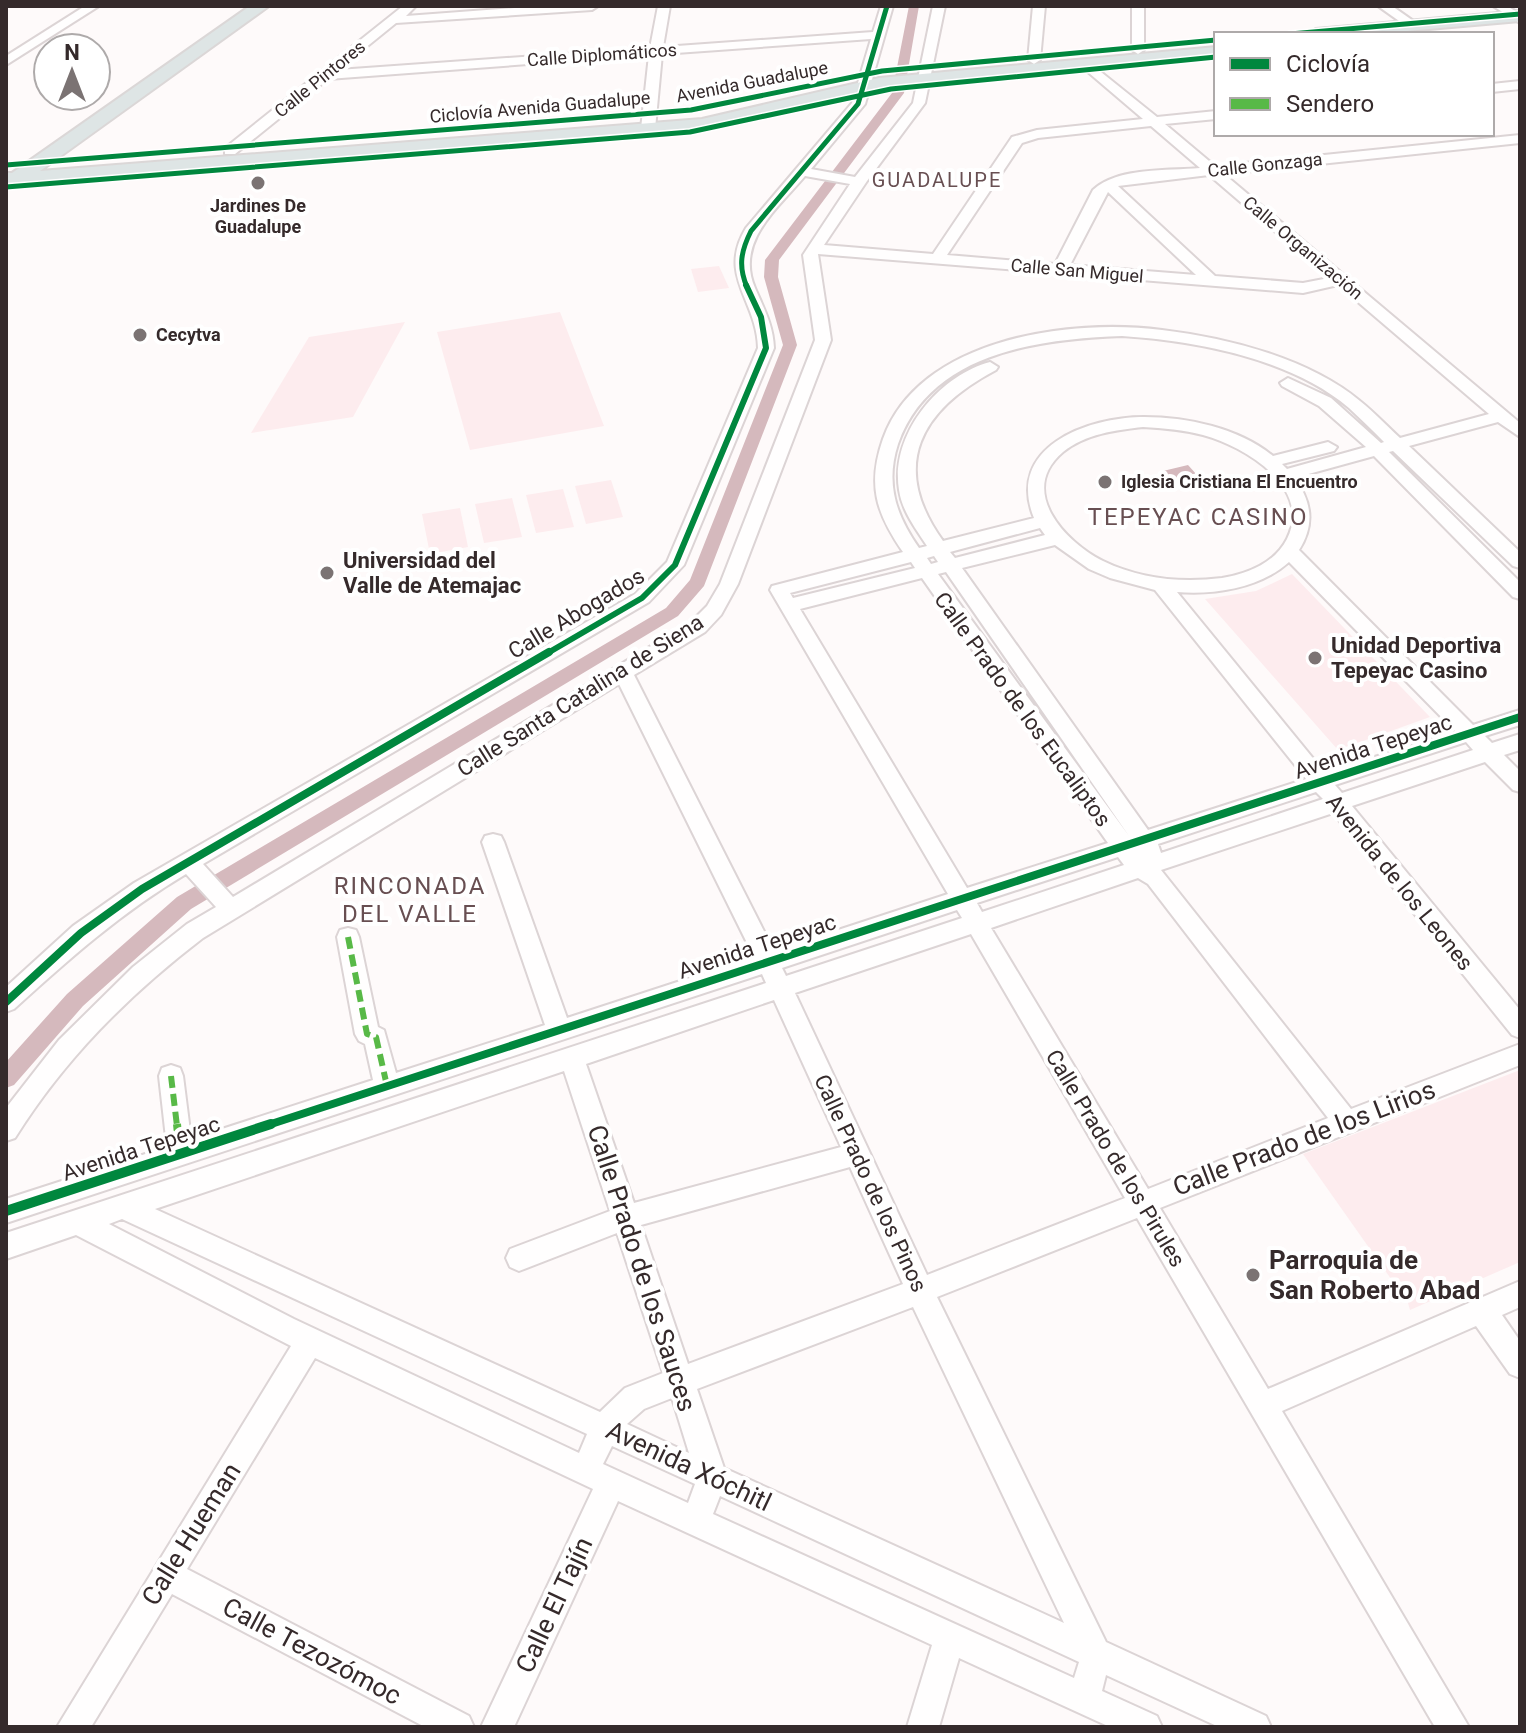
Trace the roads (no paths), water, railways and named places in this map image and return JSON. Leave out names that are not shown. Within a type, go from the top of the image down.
[{"type":"main road","points":[[8,175],[35,166],[230,13],[261,6]]},
{"type":"main road","points":[[1366,32],[1519,19]]},
{"type":"main road","name":"Avenida Guadalupe","points":[[35,166],[648,123],[702,124],[873,79],[1214,43]]},
{"type":"main road","name":"Avenida Guadalupe","points":[[918,74],[1214,52]]},
{"type":"main road","name":"Avenida Guadalupe","points":[[8,175],[648,123]]},
{"type":"main road","points":[[8,175],[31,144]]},
{"type":"street","points":[[52,32],[93,6]]},
{"type":"street","name":"Calle Pintores","points":[[230,151],[410,6]]},
{"type":"street","points":[[392,20],[592,6]]},
{"type":"street","points":[[648,123],[664,6]]},
{"type":"street","name":"Calle Abogados","points":[[6,1002],[81,933],[642,598],[662,581],[675,565],[766,348],[766,333],[742,272],[740,250],[751,231],[807,172],[858,104],[873,79],[887,6]]},
{"type":"street","points":[[813,249],[852,181],[919,103],[918,74],[939,6]]},
{"type":"street","points":[[1034,60],[1039,6]]},
{"type":"street","points":[[1138,6],[1138,50]]},
{"type":"street","points":[[1384,6],[1417,30]]},
{"type":"street","points":[[1499,6],[1519,19]]},
{"type":"street","name":"Calle Diplomáticos","points":[[325,75],[879,35]]},
{"type":"street","points":[[6,44],[32,42]]},
{"type":"street","points":[[6,61],[32,45]]},
{"type":"street","name":"Calle Organización","points":[[1086,64],[1520,432]]},
{"type":"street","points":[[1494,88],[1520,85]]},
{"type":"street","points":[[937,259],[1017,140],[1037,134],[1214,115]]},
{"type":"street","name":"Calle Gonzaga","points":[[1108,184],[1520,139]]},
{"type":"street","points":[[807,172],[852,181]]},
{"type":"street","points":[[1060,269],[1100,190],[1108,184],[1211,281]]},
{"type":"street","name":"Calle San Miguel","points":[[813,249],[1303,288],[1341,280]]},
{"type":"street","name":"Calle Santa Catalina de Siena","points":[[6,1130],[48,1069],[115,999],[225,902],[623,672],[698,627],[714,610],[729,584],[823,340],[823,326],[809,263],[813,249]]},
{"type":"street","name":"Calle Prado de los Eucaliptos","points":[[1133,843],[920,563],[896,528],[881,481],[888,437],[912,399],[944,373],[993,350],[1039,338],[1092,332],[1149,339]]},
{"type":"street","points":[[1149,339],[1224,358],[1273,376],[1325,402],[1382,440],[1520,562]]},
{"type":"street","name":"Calle Prado de los Eucaliptos","points":[[1149,339],[1093,344],[1004,361],[967,378],[939,399],[919,425],[907,452],[907,489],[920,522],[1151,869],[1346,1122]]},
{"type":"street","points":[[1278,469],[1494,411]]},
{"type":"street","points":[[1143,422],[1185,425],[1226,436],[1278,469],[1297,494],[1302,514],[1300,534],[1290,552],[1267,569],[1237,582],[1201,587],[1161,585],[1121,575],[1085,559],[1058,538],[1045,521],[1037,502],[1036,484],[1042,467],[1053,452],[1091,430],[1143,422]]},
{"type":"street","points":[[1382,440],[1520,593]]},
{"type":"street","points":[[944,557],[1045,521]]},
{"type":"street","points":[[920,563],[1058,538]]},
{"type":"street","points":[[1290,552],[1520,784]]},
{"type":"street","name":"Calle Prado de los Pirules","points":[[920,563],[784,598],[1453,1727]]},
{"type":"street","name":"Avenida de los Leones","points":[[1161,585],[1520,1028]]},
{"type":"street","name":"Calle Prado de los Pinos","points":[[623,672],[768,962],[920,1291],[1096,1656]]},
{"type":"street","name":"Avenida Tepeyac","points":[[6,1246],[780,987],[1133,843],[1520,717]]},
{"type":"street","name":"Avenida Tepeyac","points":[[6,1211],[768,962],[969,910],[1151,869],[1334,802],[1520,742]]},
{"type":"street","points":[[493,842],[559,1030]]},
{"type":"street","points":[[192,866],[225,902]]},
{"type":"street","points":[[348,937],[367,1034],[376,1037],[387,1086]]},
{"type":"street","name":"Calle Prado de los Lirios","points":[[598,1477],[604,1427],[617,1410],[635,1398],[680,1384],[920,1291],[1520,1054]]},
{"type":"street","name":"Calle Prado de los Sauces","points":[[572,1057],[712,1477]]},
{"type":"street","points":[[171,1076],[180,1154]]},
{"type":"street","points":[[519,1258],[624,1218],[857,1154]]},
{"type":"street","name":"Avenida Xóchitl","points":[[123,1207],[1255,1727]]},
{"type":"street","name":"Avenida Xóchitl","points":[[77,1222],[154,1258],[310,1341],[695,1523],[1146,1727]]},
{"type":"street","points":[[1263,1405],[1520,1294]]},
{"type":"street","points":[[1481,1310],[1520,1364]]},
{"type":"street","name":"Calle Hueman","points":[[73,1727],[310,1341]]},
{"type":"street","name":"Calle El Tajín","points":[[497,1727],[598,1477]]},
{"type":"street","points":[[695,1523],[712,1477]]},
{"type":"street","name":"Calle Tezozómoc","points":[[166,1574],[458,1727]]},
{"type":"street","points":[[923,1727],[949,1639]]},
{"type":"street","points":[[1084,1699],[1096,1656]]},
{"type":"waterway","points":[[6,1078],[75,1000],[184,903],[672,612],[698,582],[790,345],[771,277],[772,260],[898,93],[914,6]]},
{"type":"place","name":"Jardines De Guadalupe","points":[[258,183]]},
{"type":"place","name":"Cecytva","points":[[140,335]]},
{"type":"place","name":"Iglesia Cristiana El Encuentro","points":[[1105,482]]},
{"type":"place","name":"Universidad del Valle de Atemajac","points":[[327,573]]},
{"type":"place","name":"Unidad Deportiva Tepeyac Casino","points":[[1315,658]]},
{"type":"place","name":"Parroquia de San Roberto Abad","points":[[1253,1275]]},
{"type":"district","name":"GUADALUPE","points":[[937,180]]},
{"type":"district","name":"TEPEYAC CASINO","points":[[1198,517]]},
{"type":"district","name":"RINCONADA DEL VALLE","points":[[410,900]]}]
